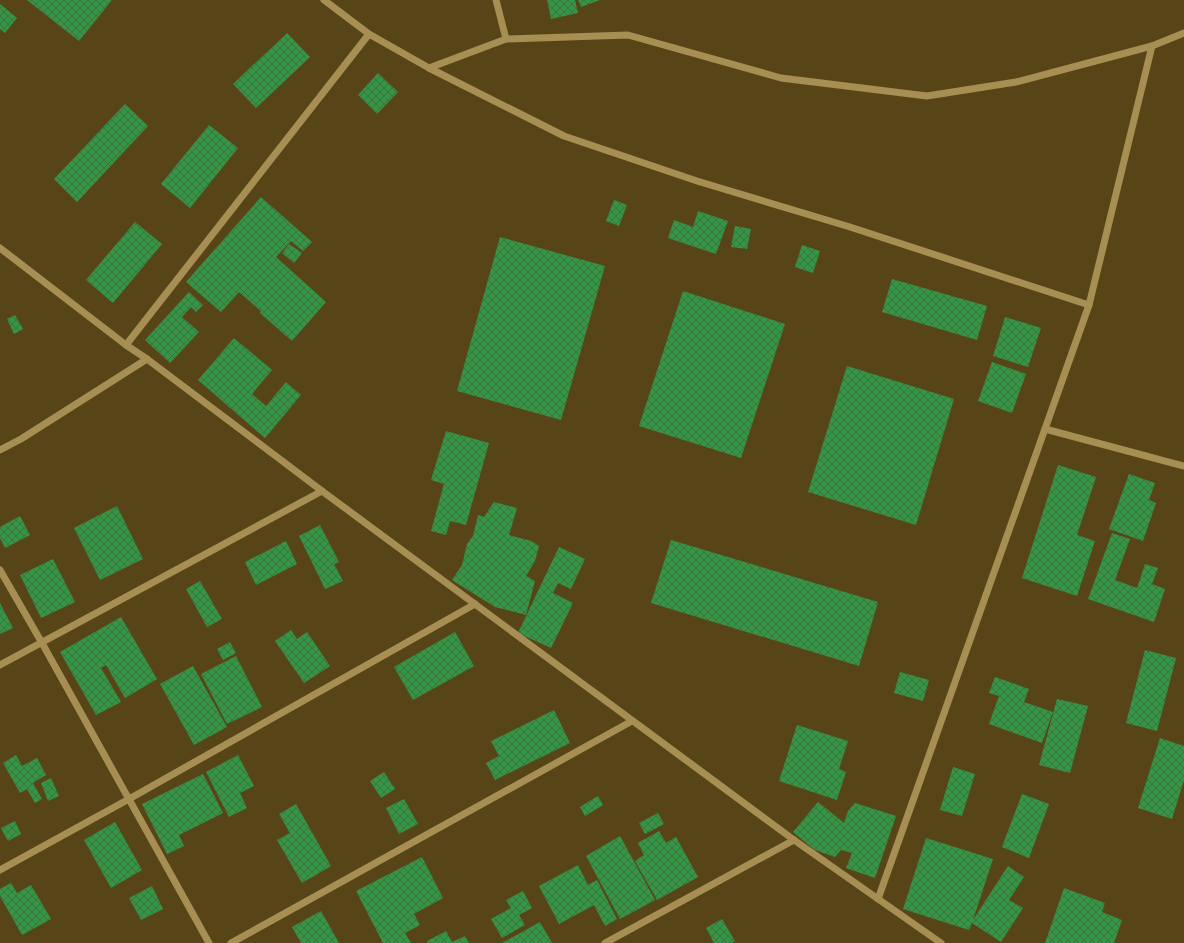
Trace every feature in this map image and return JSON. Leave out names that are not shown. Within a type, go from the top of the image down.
[{"type":"street","points":[[324,0],[369,34],[429,68],[564,136],[697,181],[850,227],[1090,305]]},
{"type":"street","points":[[496,0],[506,39]]},
{"type":"street","points":[[429,68],[506,39],[628,35],[781,78],[927,96],[1016,82],[1152,46],[1184,33]]},
{"type":"street","points":[[126,345],[369,34]]},
{"type":"street","points":[[878,899],[1090,305],[1152,46]]},
{"type":"street","points":[[0,248],[126,345],[148,359],[322,491],[794,840],[941,943]]},
{"type":"street","points":[[0,450],[21,439],[148,359]]},
{"type":"street","points":[[1045,429],[1184,466]]},
{"type":"street","points":[[0,665],[322,491]]},
{"type":"street","points":[[0,570],[209,943]]},
{"type":"street","points":[[0,870],[475,604]]},
{"type":"street","points":[[231,943],[632,720]]},
{"type":"street","points":[[605,943],[794,840]]},
{"type":"building","points":[[27,0],[112,0],[79,41]]},
{"type":"building","points":[[547,0],[575,0],[578,13],[551,19]]},
{"type":"building","points":[[578,0],[600,0],[581,7]]},
{"type":"building","points":[[0,4],[17,18],[5,33],[0,29]]},
{"type":"building","points":[[287,33],[310,57],[256,108],[233,84]]},
{"type":"building","points":[[378,73],[398,92],[377,114],[358,95]]},
{"type":"building","points":[[125,104],[148,126],[77,202],[54,179]]},
{"type":"building","points":[[209,125],[238,148],[190,208],[161,184]]},
{"type":"building","points":[[261,197],[312,242],[303,251],[291,241],[276,257],[326,302],[292,341],[239,292],[221,312],[186,282]]},
{"type":"building","points":[[614,200],[627,205],[619,226],[606,221]]},
{"type":"building","points":[[698,211],[728,221],[716,254],[668,238],[674,220],[693,227]]},
{"type":"building","points":[[135,222],[162,244],[113,303],[86,280]]},
{"type":"building","points":[[735,226],[751,229],[747,249],[731,247]]},
{"type":"building","points":[[500,237],[605,266],[561,420],[457,391]]},
{"type":"building","points":[[289,244],[302,253],[294,263],[282,253]]},
{"type":"building","points":[[802,245],[820,251],[813,273],[795,267]]},
{"type":"building","points":[[892,279],[987,306],[977,340],[882,312]]},
{"type":"building","points":[[683,291],[785,324],[741,458],[639,426]]},
{"type":"building","points":[[189,292],[203,305],[196,312],[191,307],[182,317],[199,332],[170,363],[145,340]]},
{"type":"building","points":[[15,315],[23,329],[14,334],[7,319]]},
{"type":"building","points":[[1005,317],[1041,328],[1028,367],[993,356]]},
{"type":"building","points":[[234,338],[272,370],[252,394],[266,406],[286,382],[301,395],[265,438],[198,380]]},
{"type":"building","points":[[992,362],[1026,374],[1012,413],[978,401]]},
{"type":"building","points":[[847,366],[954,399],[916,525],[808,492]]},
{"type":"building","points":[[446,431],[489,443],[466,525],[450,521],[446,535],[431,531],[444,484],[431,480]]},
{"type":"building","points":[[1058,465],[1096,477],[1077,535],[1095,541],[1077,596],[1022,578]]},
{"type":"building","points":[[1129,474],[1155,483],[1149,500],[1156,503],[1143,541],[1109,529]]},
{"type":"building","points":[[494,502],[517,508],[509,535],[531,541],[539,546],[535,561],[526,576],[535,581],[526,615],[495,607],[452,580],[462,565],[467,544],[473,536],[478,515],[484,517]]},
{"type":"building","points":[[117,506],[143,559],[100,580],[74,528]]},
{"type":"building","points":[[20,516],[30,535],[5,548],[0,538],[0,527]]},
{"type":"building","points":[[320,525],[339,562],[334,564],[343,581],[325,589],[299,536]]},
{"type":"building","points":[[1112,533],[1130,539],[1115,580],[1137,588],[1145,564],[1158,568],[1152,584],[1165,589],[1154,622],[1088,599]]},
{"type":"building","points":[[671,540],[878,602],[859,666],[651,603]]},
{"type":"building","points":[[286,541],[297,564],[256,585],[245,562]]},
{"type":"building","points":[[559,547],[585,559],[571,589],[558,583],[553,593],[573,603],[551,648],[518,633]]},
{"type":"building","points":[[53,559],[75,602],[41,618],[20,575]]},
{"type":"building","points":[[200,581],[222,619],[207,627],[186,589]]},
{"type":"building","points":[[0,603],[13,628],[0,634]]},
{"type":"building","points":[[121,617],[157,679],[125,698],[106,665],[101,668],[121,702],[96,715],[60,652]]},
{"type":"building","points":[[291,630],[297,639],[307,632],[330,666],[304,683],[275,641]]},
{"type":"building","points":[[455,632],[474,666],[413,700],[394,667]]},
{"type":"building","points":[[230,642],[236,653],[223,660],[217,649]]},
{"type":"building","points":[[1145,650],[1176,658],[1157,731],[1126,723]]},
{"type":"building","points":[[236,656],[262,707],[227,724],[201,674]]},
{"type":"building","points":[[193,666],[227,727],[194,745],[160,684]]},
{"type":"building","points":[[900,672],[929,680],[923,701],[894,693]]},
{"type":"building","points":[[995,677],[1029,689],[1024,702],[1053,712],[1042,743],[989,724],[999,696],[989,693]]},
{"type":"building","points":[[1057,699],[1088,706],[1070,773],[1039,765]]},
{"type":"building","points":[[554,710],[570,743],[495,780],[486,763],[499,756],[491,741]]},
{"type":"building","points":[[797,725],[848,741],[839,769],[846,772],[837,800],[779,781]]},
{"type":"building","points":[[1160,738],[1184,746],[1184,780],[1172,819],[1138,808]]},
{"type":"building","points":[[16,755],[22,766],[37,758],[46,775],[33,783],[42,799],[35,803],[27,789],[20,793],[3,763]]},
{"type":"building","points":[[238,755],[254,786],[240,793],[247,808],[229,817],[206,772]]},
{"type":"building","points":[[953,767],[975,774],[962,816],[940,810]]},
{"type":"building","points":[[384,772],[395,789],[381,798],[370,781]]},
{"type":"building","points":[[203,774],[223,813],[179,835],[184,846],[167,854],[142,804]]},
{"type":"building","points":[[51,778],[59,796],[48,801],[41,783]]},
{"type":"building","points":[[1022,794],[1049,804],[1029,858],[1002,847]]},
{"type":"building","points":[[598,796],[603,805],[585,816],[580,807]]},
{"type":"building","points":[[404,799],[418,824],[399,834],[386,808]]},
{"type":"building","points":[[818,802],[844,823],[848,811],[855,803],[896,816],[875,878],[846,868],[852,853],[841,850],[835,857],[815,850],[793,832]]},
{"type":"building","points":[[296,804],[331,866],[302,883],[277,840],[290,833],[279,814]]},
{"type":"building","points":[[658,813],[664,824],[645,834],[639,823]]},
{"type":"building","points":[[15,821],[21,834],[8,841],[1,828]]},
{"type":"building","points":[[115,822],[142,870],[111,888],[84,840]]},
{"type":"building","points":[[659,831],[666,843],[676,837],[698,877],[657,900],[635,861],[644,855],[638,843]]},
{"type":"building","points":[[620,836],[655,900],[620,919],[586,856]]},
{"type":"building","points":[[926,838],[993,859],[973,920],[1008,866],[1024,877],[1009,900],[1023,908],[1001,942],[972,923],[969,930],[903,909]]},
{"type":"building","points":[[422,857],[443,898],[414,914],[420,925],[405,933],[411,943],[383,943],[356,891]]},
{"type":"building","points":[[578,865],[588,885],[597,880],[617,919],[605,926],[594,905],[559,924],[539,886]]},
{"type":"building","points":[[11,883],[17,893],[31,885],[51,919],[22,935],[0,896],[0,889]]},
{"type":"building","points":[[152,886],[163,909],[141,920],[129,898]]},
{"type":"building","points":[[1064,888],[1105,903],[1102,912],[1122,920],[1114,943],[1045,943]]},
{"type":"building","points":[[523,891],[532,908],[519,915],[525,925],[502,938],[491,919],[511,908],[506,900]]},
{"type":"building","points":[[321,911],[339,943],[301,943],[292,927]]},
{"type":"building","points":[[722,919],[735,941],[732,943],[714,943],[706,928]]},
{"type":"building","points":[[540,922],[552,943],[502,943]]},
{"type":"building","points":[[446,931],[452,942],[465,936],[469,943],[428,943],[427,941]]}]
